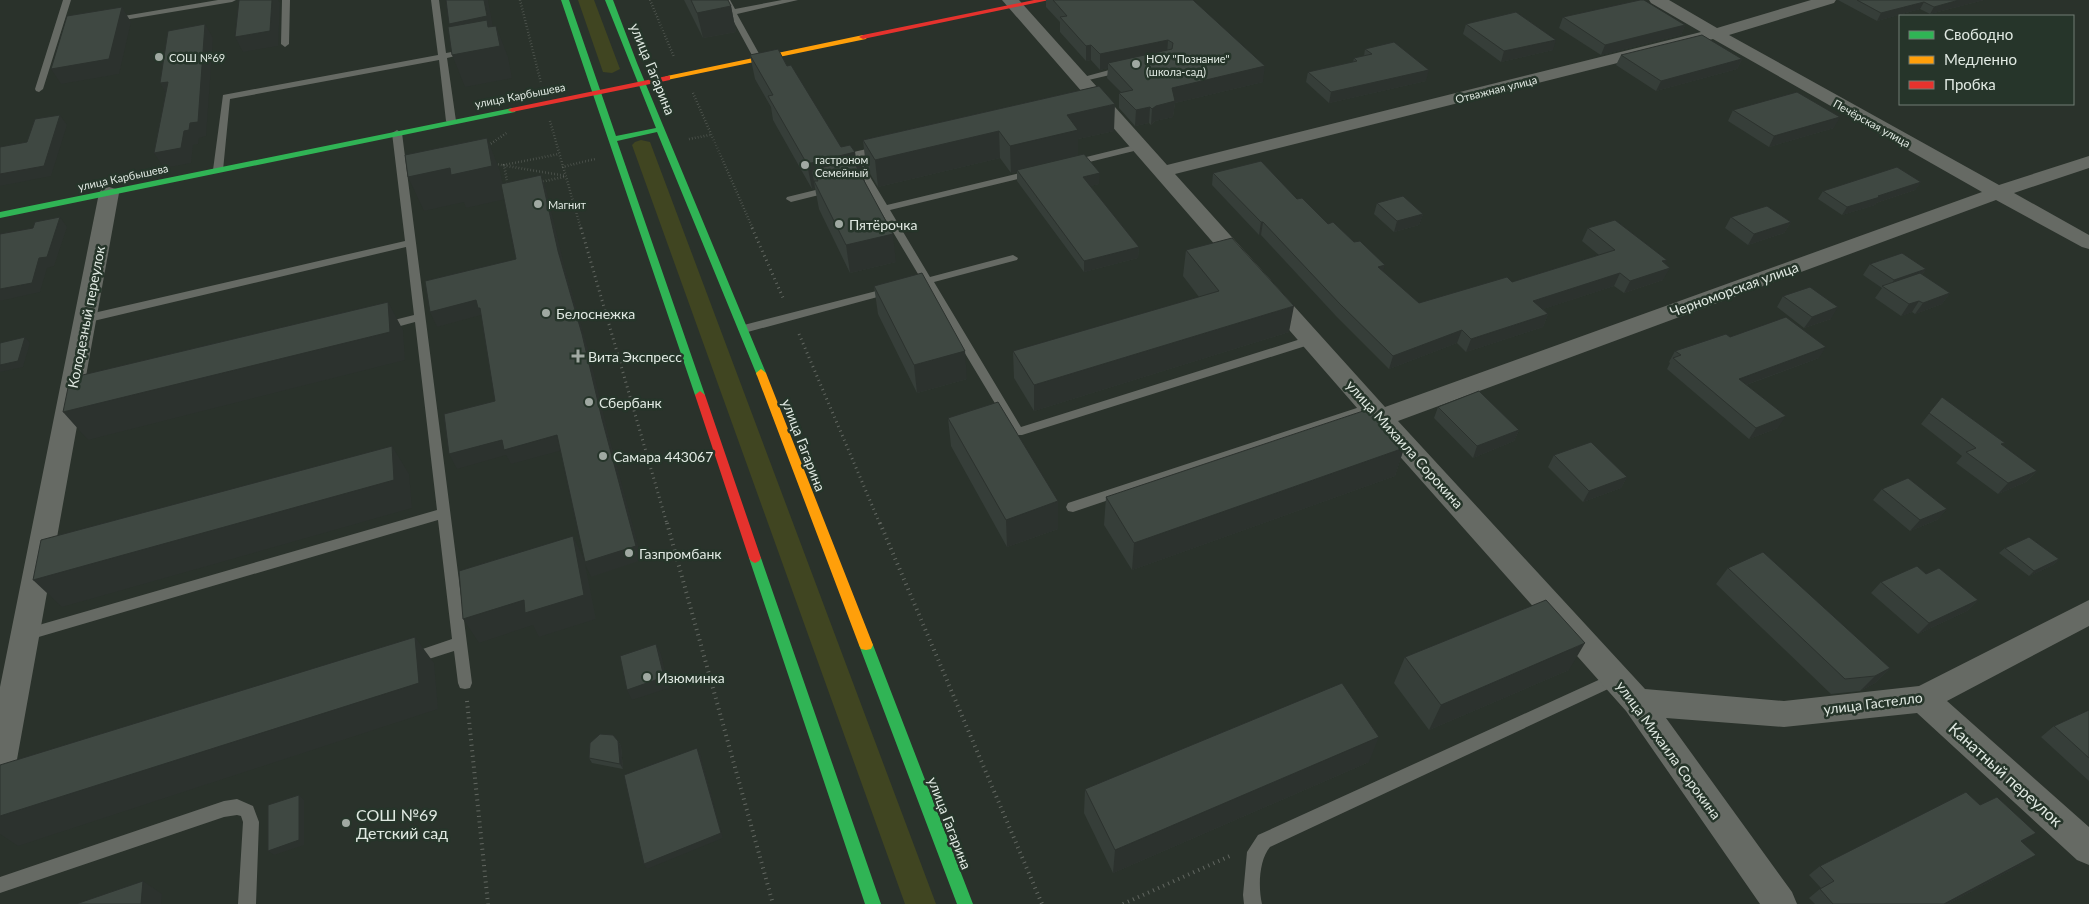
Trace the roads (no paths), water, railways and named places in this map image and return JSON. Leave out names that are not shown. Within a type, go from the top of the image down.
[{"type":"main road","points":[[565,0],[873,904]]},
{"type":"main road","name":"улица Гагарина","points":[[609,0],[744,329],[965,904]]},
{"type":"main road","name":"улица Карбышева","points":[[0,215],[642,84],[1013,3],[1045,0]]},
{"type":"main road","points":[[613,139],[661,129]]},
{"type":"street","name":"Печёрская улица","points":[[1657,0],[1714,34],[2089,243]]},
{"type":"street","name":"Отважная улица","points":[[1162,172],[1714,34],[1828,0]]},
{"type":"street","name":"улица Михаила Сорокина","points":[[1013,3],[1088,93],[1162,172],[1637,702],[1780,904]]},
{"type":"street","name":"Черноморская улица","points":[[1376,412],[2089,162]]},
{"type":"street","name":"Колодезный переулок","points":[[0,765],[25,635],[74,403],[85,319],[109,193]]},
{"type":"street","name":"улица Гастелло","points":[[1637,702],[1784,714],[1923,699],[2089,612]]},
{"type":"street","name":"Канатный переулок","points":[[1923,699],[2089,849]]},
{"type":"lane","points":[[39,89],[68,0]]},
{"type":"lane","points":[[106,21],[232,0]]},
{"type":"lane","points":[[285,44],[286,0]]},
{"type":"lane","points":[[435,0],[451,122]]},
{"type":"lane","points":[[726,0],[758,59]]},
{"type":"lane","points":[[733,12],[794,0]]},
{"type":"lane","points":[[58,30],[68,28]]},
{"type":"lane","points":[[218,170],[226,96],[481,49]]},
{"type":"lane","points":[[1088,93],[1132,68]]},
{"type":"lane","points":[[397,133],[465,683]]},
{"type":"lane","points":[[890,146],[852,155],[862,181],[884,209],[1018,432],[1311,340]]},
{"type":"lane","points":[[1063,165],[1139,147]]},
{"type":"lane","points":[[884,209],[1044,170]]},
{"type":"lane","points":[[791,199],[838,187]]},
{"type":"lane","points":[[85,319],[411,243]]},
{"type":"lane","points":[[744,329],[1013,258]]},
{"type":"lane","points":[[373,329],[420,317]]},
{"type":"lane","points":[[1073,507],[1376,412]]},
{"type":"lane","points":[[25,635],[444,513]]},
{"type":"lane","points":[[394,664],[460,643]]},
{"type":"lane","points":[[1253,904],[1251,895],[1256,852],[1264,840],[1616,678]]},
{"type":"lane","points":[[0,885],[224,809],[237,807],[247,811],[251,822],[248,904]]},
{"type":"place","name":"СОШ №69","points":[[159,57]]},
{"type":"place","name":"НОУ \"Познание\" (школа-сад)","points":[[1136,64]]},
{"type":"place","name":"гастроном Семейный","points":[[805,165]]},
{"type":"place","name":"Магнит","points":[[538,204]]},
{"type":"place","name":"Пятёрочка","points":[[839,224]]},
{"type":"place","name":"Белоснежка","points":[[546,313]]},
{"type":"place","name":"Вита Экспресс","points":[[578,356]]},
{"type":"place","name":"Сбербанк","points":[[589,402]]},
{"type":"place","name":"Самара 443067","points":[[603,456]]},
{"type":"place","name":"Газпромбанк","points":[[629,553]]},
{"type":"place","name":"Изюминка","points":[[647,677]]},
{"type":"place","name":"СОШ №69 Детский сад","points":[[346,823]]}]
